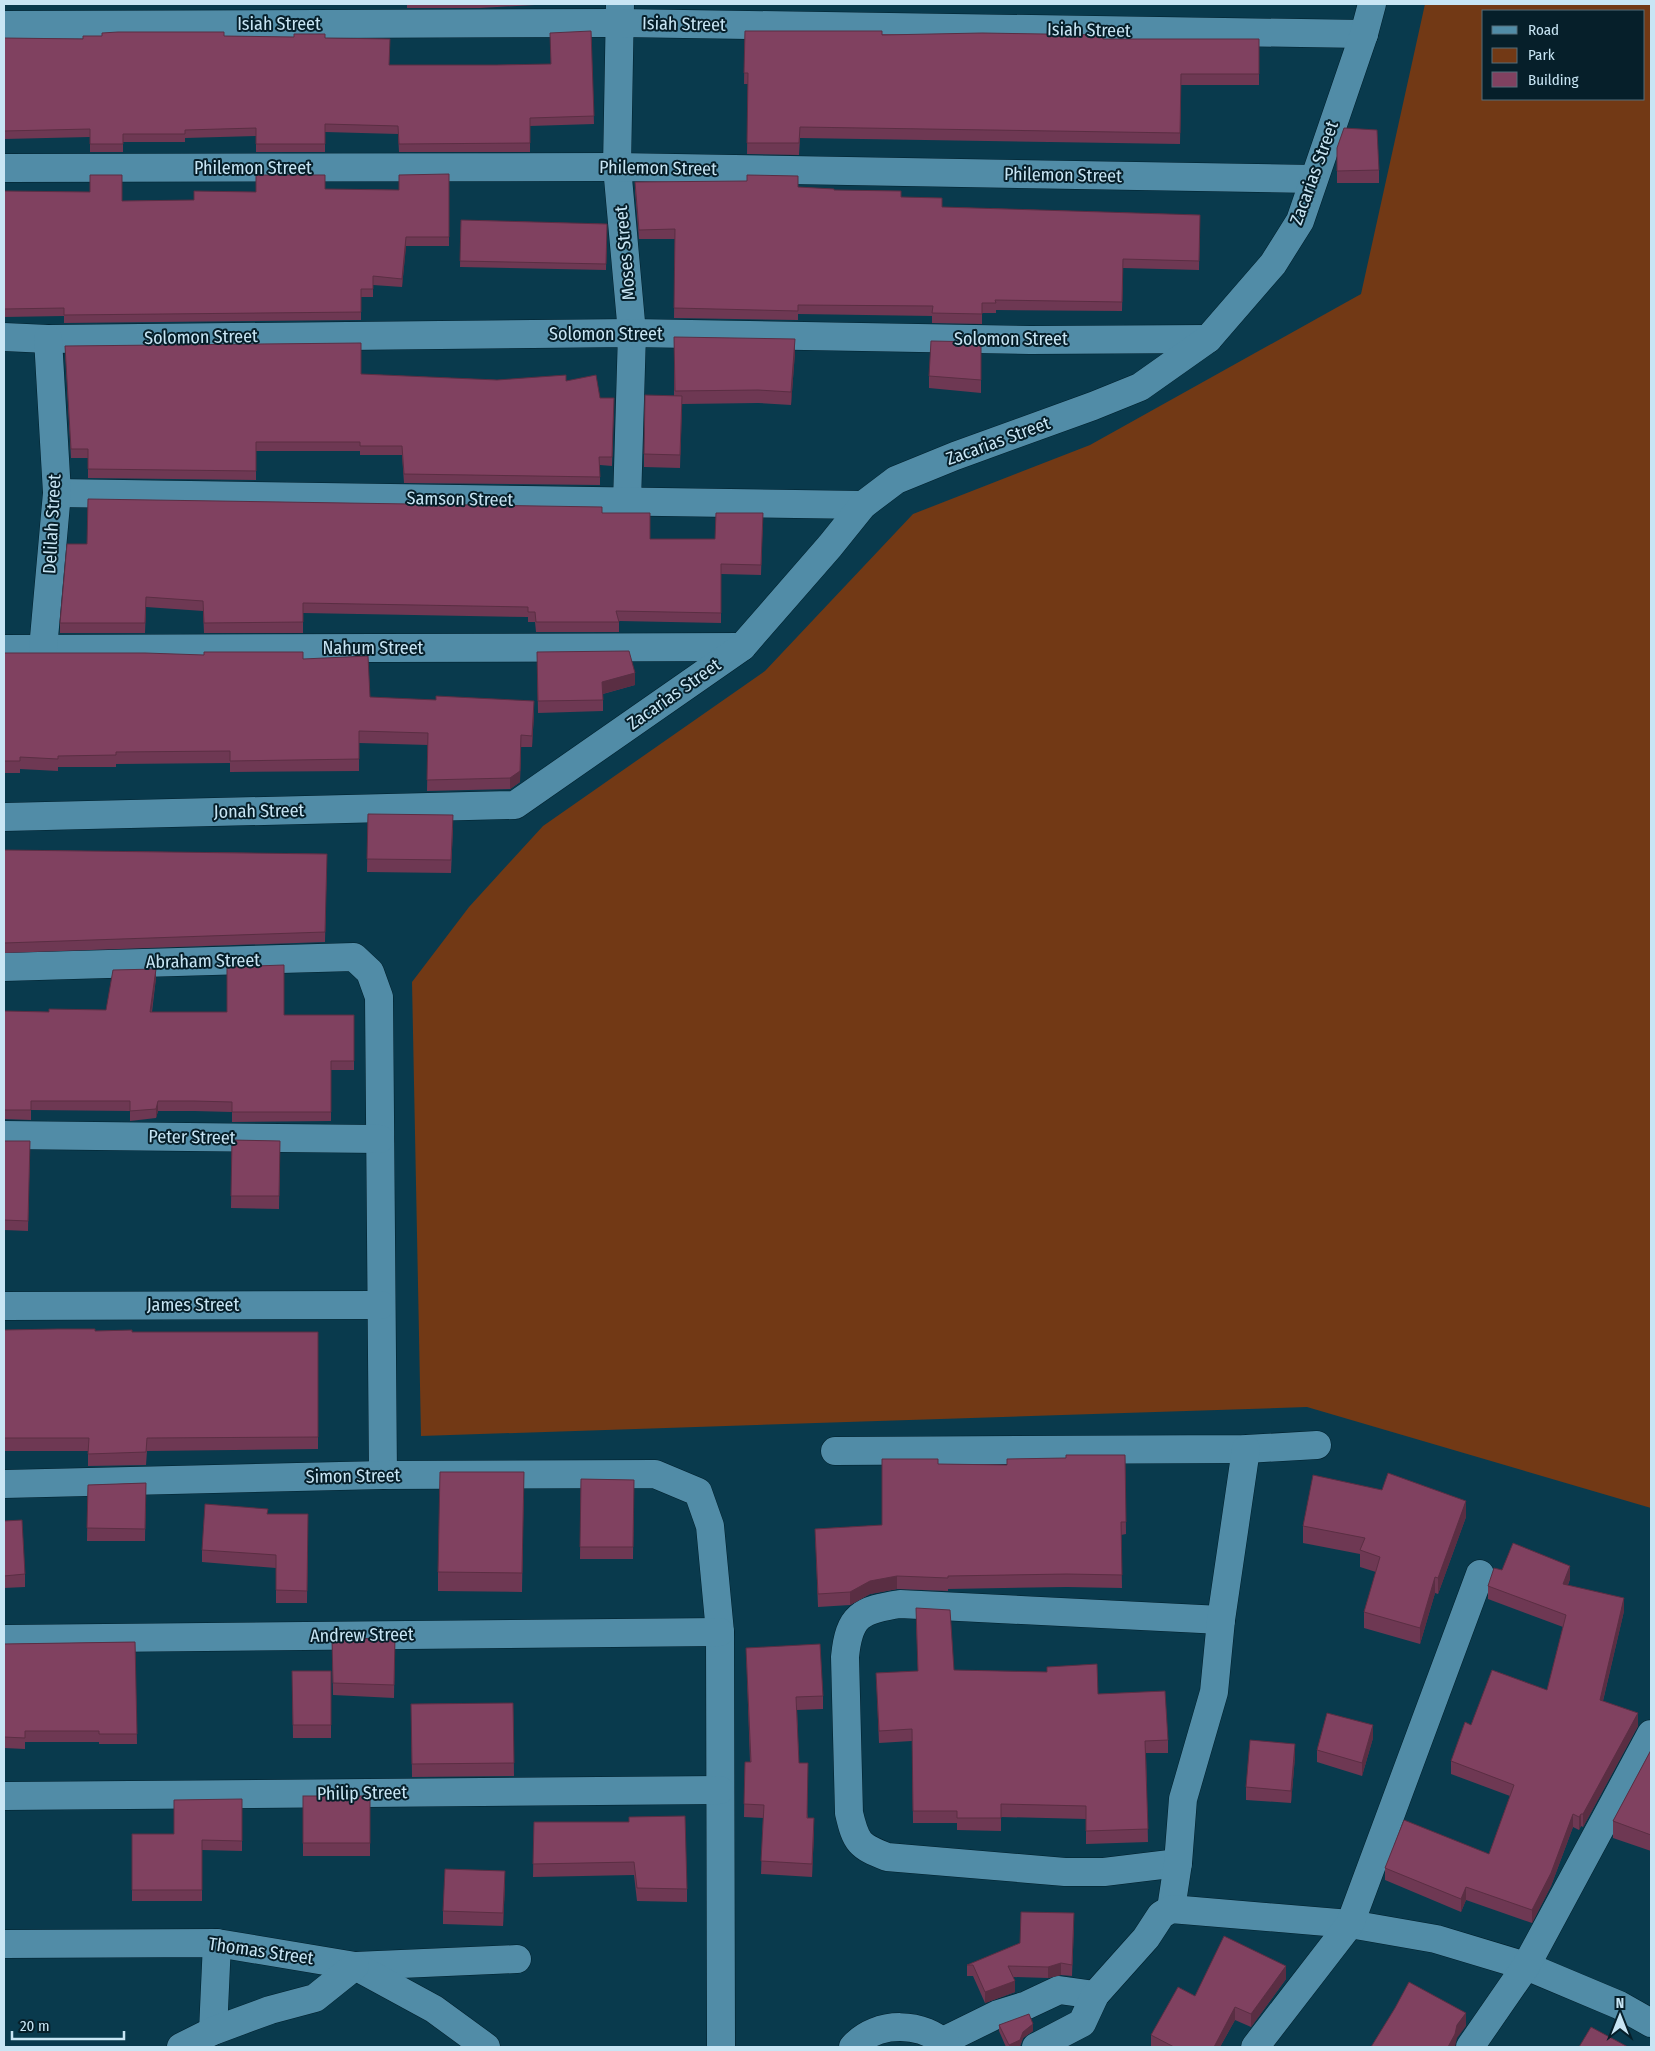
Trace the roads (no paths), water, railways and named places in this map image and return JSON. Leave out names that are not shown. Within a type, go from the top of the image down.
[{"type":"street","name":"Zacarias Street","points":[[515,805],[742,648],[863,505],[896,480],[1140,387],[1208,339],[1273,264],[1300,221],[1364,34],[1372,4]]},
{"type":"street","name":"Isiah Street","points":[[4,25],[620,14],[1364,34]]},
{"type":"street","name":"Moses Street","points":[[620,14],[617,167],[632,333],[627,502]]},
{"type":"street","name":"Philemon Street","points":[[4,168],[617,167],[1313,179]]},
{"type":"street","name":"Solomon Street","points":[[4,337],[48,339],[632,333],[1030,340],[1208,339]]},
{"type":"street","name":"Delilah Street","points":[[42,649],[57,493],[48,339]]},
{"type":"street","name":"Samson Street","points":[[57,493],[863,505]]},
{"type":"street","name":"Nahum Street","points":[[4,649],[742,648]]},
{"type":"street","name":"Jonah Street","points":[[4,817],[515,805]]},
{"type":"street","name":"Abraham Street","points":[[4,966],[354,958],[370,972],[379,997],[383,1475]]},
{"type":"street","name":"Peter Street","points":[[4,1135],[380,1139]]},
{"type":"street","name":"James Street","points":[[4,1306],[382,1305]]},
{"type":"street","points":[[835,1451],[1246,1449],[1317,1445]]},
{"type":"street","points":[[1171,1909],[1178,1863],[1183,1798],[1214,1692],[1221,1620],[1246,1449]]},
{"type":"street","name":"Simon Street","points":[[4,1484],[383,1475],[655,1474],[698,1492],[710,1526],[720,1632]]},
{"type":"street","points":[[1255,2047],[1350,1924],[1480,1574]]},
{"type":"street","points":[[1178,1863],[1104,1872],[1065,1872],[887,1857],[866,1849],[855,1836],[849,1813],[845,1657],[847,1637],[857,1618],[874,1608],[900,1604],[1221,1620]]},
{"type":"street","points":[[720,1632],[721,2047]]},
{"type":"street","name":"Andrew Street","points":[[4,1639],[720,1632]]},
{"type":"street","points":[[1470,2047],[1526,1966],[1651,1734]]},
{"type":"street","name":"Philip Street","points":[[4,1796],[720,1790]]},
{"type":"street","points":[[1036,2047],[1082,2023],[1095,1995],[1146,1938],[1161,1915],[1171,1909],[1350,1924],[1436,1939],[1526,1966],[1619,2005],[1651,2023]]},
{"type":"street","points":[[213,2032],[217,1943]]},
{"type":"street","name":"Thomas Street","points":[[4,1944],[217,1943],[356,1966],[517,1959]]},
{"type":"street","points":[[181,2047],[213,2032],[270,2010],[315,1998],[356,1966],[434,2009],[486,2047]]},
{"type":"street","points":[[853,2047],[858,2042],[878,2031],[900,2026],[923,2030],[946,2044],[998,2014],[1026,2005],[1059,1990],[1095,1995]]}]
